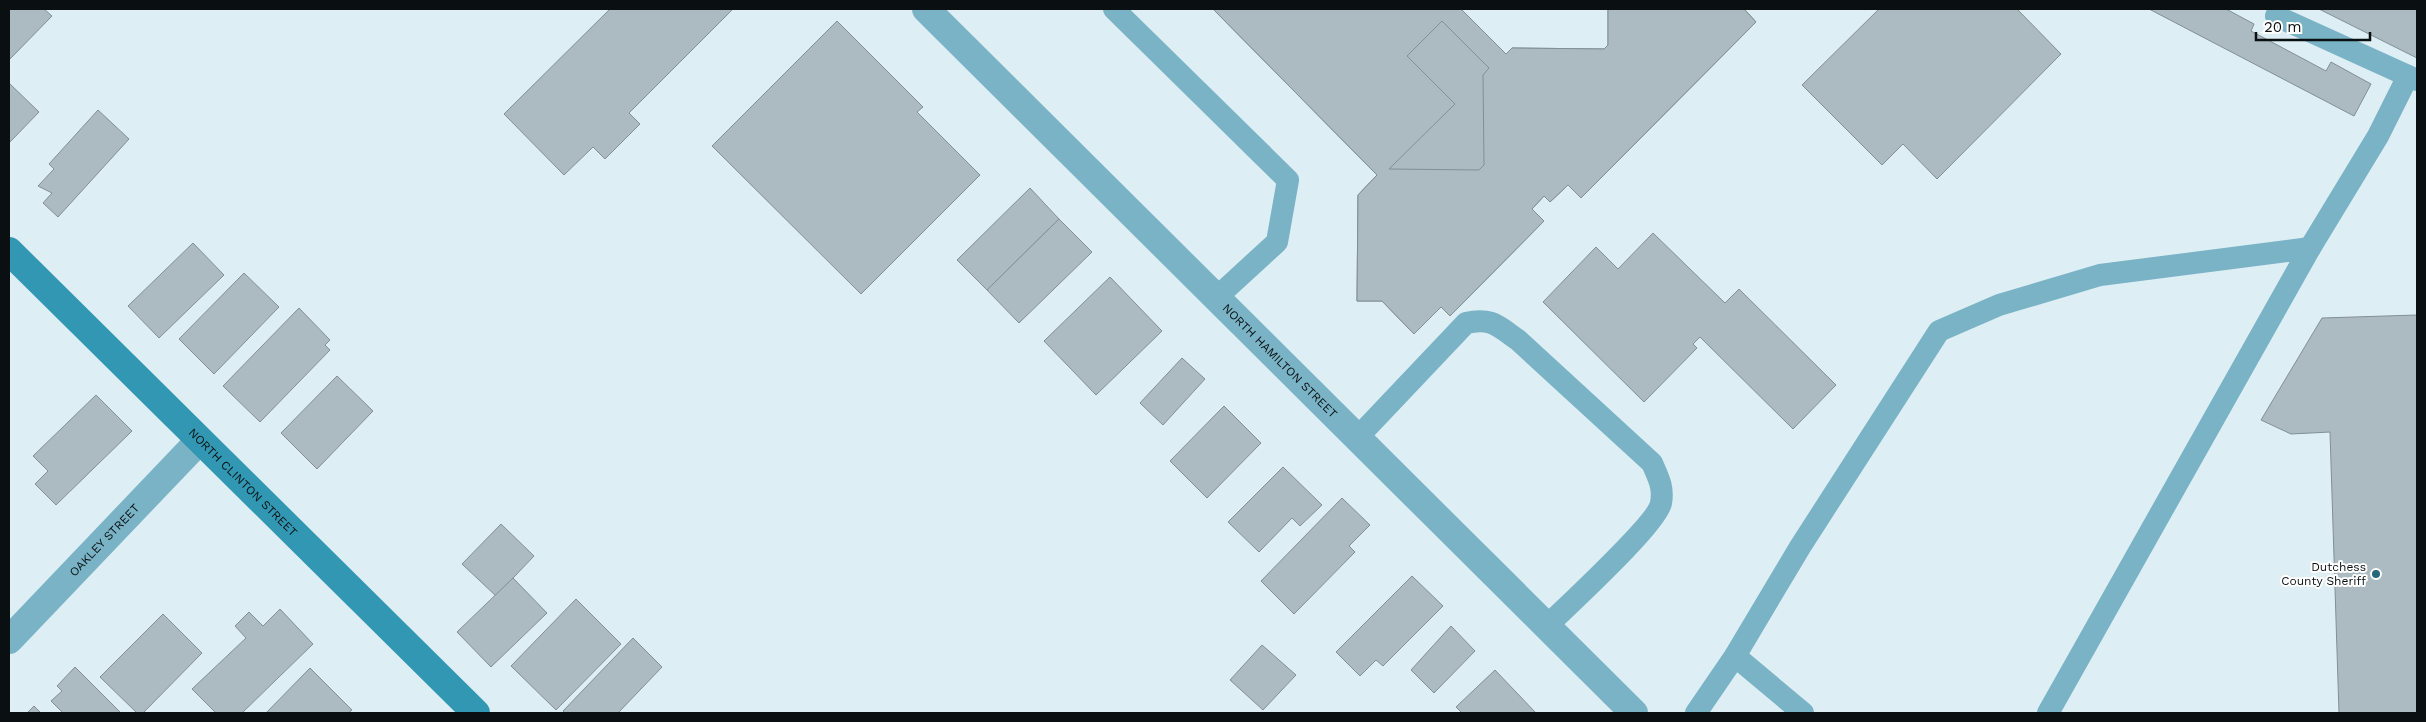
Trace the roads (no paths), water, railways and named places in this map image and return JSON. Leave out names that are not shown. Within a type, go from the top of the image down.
[{"type":"street","name":"NORTH HAMILTON STREET","points":[[926,9],[1634,713]]},
{"type":"street","name":"NORTH CLINTON STREET","points":[[9,251],[476,713]]},
{"type":"street","name":"OAKLEY STREET","points":[[9,640],[199,441]]},
{"type":"lane","points":[[1114,9],[1288,180],[1277,242],[1216,298]]},
{"type":"lane","points":[[2048,713],[2310,248],[2412,78],[2276,16]]},
{"type":"lane","points":[[1696,713],[1735,656],[1800,547],[1940,331],[1999,305],[2100,275],[2310,248]]},
{"type":"lane","points":[[1356,438],[1466,323],[1481,319],[1496,324],[1518,340],[1652,463],[1662,485],[1661,505],[1638,535],[1546,627]]},
{"type":"lane","points":[[1735,656],[1803,713]]},
{"type":"place","name":"Dutchess County Sheriff","points":[[2376,574]]}]
